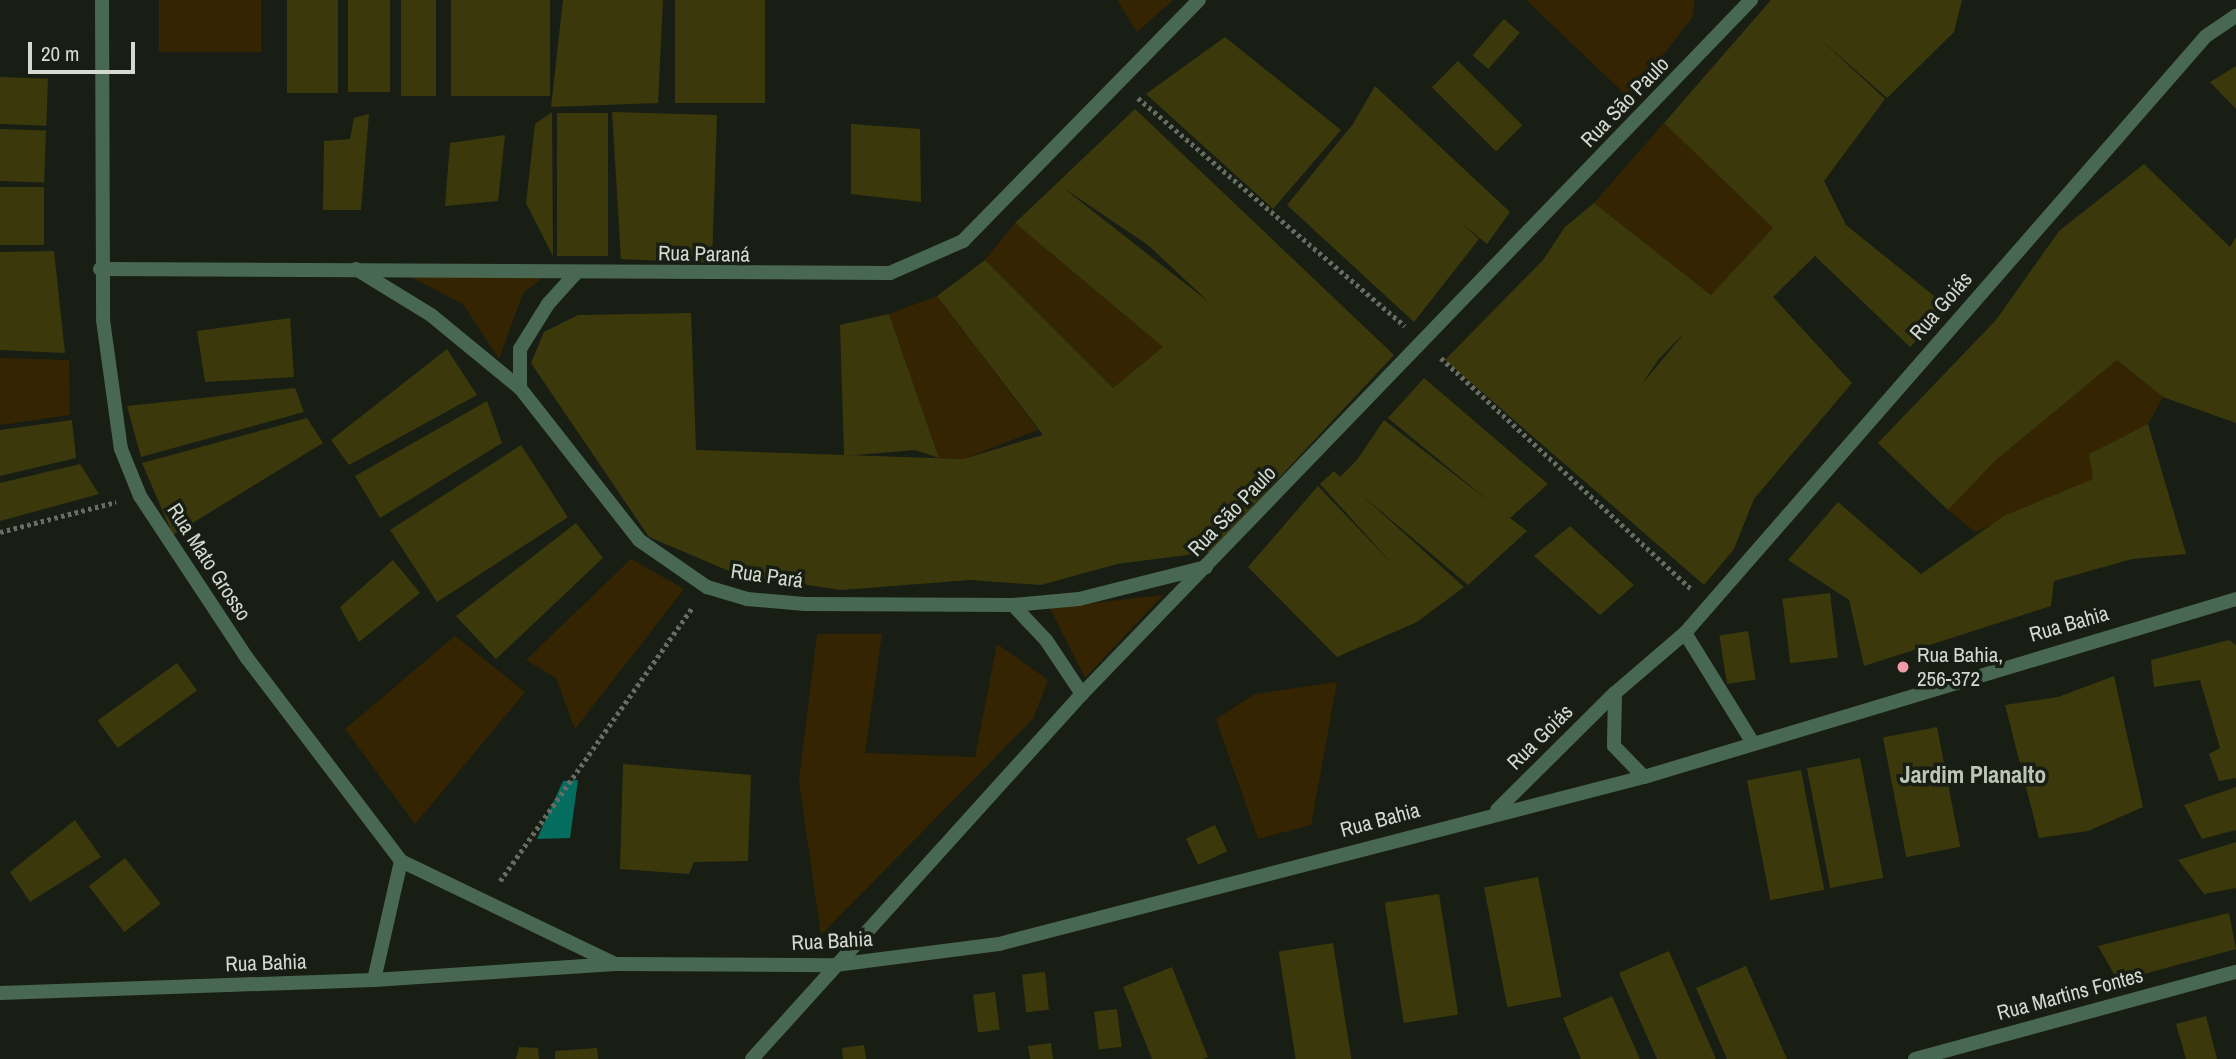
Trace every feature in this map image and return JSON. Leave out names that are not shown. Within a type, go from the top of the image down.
[{"type":"street","name":"Rua Mato Grosso","points":[[102,0],[100,269],[119,435],[140,496],[247,658],[401,861],[615,964]]},
{"type":"street","name":"Rua Paraná","points":[[100,269],[354,268],[576,273],[890,273],[963,241],[1199,0]]},
{"type":"street","name":"Rua São Paulo","points":[[752,1059],[1082,694],[1751,0]]},
{"type":"street","name":"Rua Goiás","points":[[1495,811],[1615,693],[1685,633],[1707,604],[2206,36],[2236,16]]},
{"type":"street","name":"Rua Pará","points":[[354,268],[431,315],[520,388],[639,540],[707,587],[747,599],[805,604],[1013,605],[1079,599],[1207,566]]},
{"type":"street","points":[[520,388],[520,349],[548,304],[576,273]]},
{"type":"street","name":"Rua Bahia","points":[[2,991],[374,980],[615,964],[835,965],[999,944],[1495,811],[1644,776],[2236,599]]},
{"type":"street","points":[[1013,605],[1046,640],[1082,694]]},
{"type":"street","points":[[1685,633],[1753,743]]},
{"type":"street","points":[[1615,693],[1614,746],[1644,776]]},
{"type":"street","points":[[374,980],[401,861]]},
{"type":"street","name":"Rua Martins Fontes","points":[[1915,1059],[2236,972]]},
{"type":"path","points":[[1120,82],[1424,342],[1707,604]]},
{"type":"path","points":[[0,532],[140,496]]},
{"type":"path","points":[[485,903],[707,587]]},
{"type":"shaded area","points":[[159,0],[261,0],[261,52],[159,52]]},
{"type":"shaded area","points":[[1117,0],[1173,0],[1137,32]]},
{"type":"shaded area","points":[[1526,0],[1695,0],[1692,18],[1629,98]]},
{"type":"shaded area","points":[[1664,123],[1773,228],[1711,295],[1594,203]]},
{"type":"shaded area","points":[[1015,223],[1163,347],[1113,388],[985,260]]},
{"type":"shaded area","points":[[399,271],[546,275],[523,293],[499,359],[463,304]]},
{"type":"shaded area","points":[[937,296],[1038,430],[963,459],[939,458],[889,314]]},
{"type":"shaded area","points":[[0,358],[69,360],[70,415],[0,425]]},
{"type":"shaded area","points":[[2117,360],[2163,397],[2148,424],[2089,454],[2093,479],[1975,532],[1948,510],[1996,460]]},
{"type":"shaded area","points":[[631,559],[684,589],[575,729],[556,678],[526,660]]},
{"type":"shaded area","points":[[1163,595],[1085,678],[1050,608]]},
{"type":"shaded area","points":[[817,634],[882,634],[865,753],[975,757],[997,644],[1048,680],[1033,719],[821,935],[799,781]]},
{"type":"shaded area","points":[[455,636],[525,692],[415,824],[345,729]]},
{"type":"shaded area","points":[[1337,682],[1311,825],[1258,839],[1216,719],[1255,694]]},
{"type":"water","points":[[578,780],[570,838],[537,839],[563,781]]},
{"type":"building","points":[[287,0],[338,0],[338,93],[287,93]]},
{"type":"building","points":[[348,0],[390,0],[390,92],[348,92]]},
{"type":"building","points":[[401,0],[436,0],[436,96],[401,96]]},
{"type":"building","points":[[451,0],[550,0],[550,96],[451,96]]},
{"type":"building","points":[[563,0],[663,0],[658,103],[551,107]]},
{"type":"building","points":[[675,0],[765,0],[765,103],[675,103]]},
{"type":"building","points":[[1771,0],[1962,0],[1954,32],[1887,98],[1817,36],[1885,99],[1824,181],[1846,225],[1949,308],[1910,347],[1815,256],[1773,297],[1852,383],[1754,499],[1734,549],[1704,585],[1445,360],[1543,260],[1565,227],[1594,203],[1711,295],[1773,228],[1664,123]],"holes":[[[1681,337],[1642,384],[1658,360]]]},
{"type":"building","points":[[1504,19],[1520,33],[1488,69],[1473,55]]},
{"type":"building","points":[[1225,37],[1341,130],[1273,209],[1146,94]]},
{"type":"building","points":[[1458,61],[1522,125],[1496,152],[1432,87]]},
{"type":"building","points":[[2236,66],[2236,109],[2210,82]]},
{"type":"building","points":[[0,77],[48,79],[46,126],[0,124]]},
{"type":"building","points":[[1375,86],[1510,212],[1487,244],[1458,220],[1479,239],[1414,322],[1287,205],[1353,124]]},
{"type":"building","points":[[1135,109],[1394,355],[1210,552],[1117,564],[1041,585],[970,580],[841,590],[736,574],[649,537],[531,363],[544,332],[578,315],[691,313],[696,450],[963,459],[1043,435],[937,296],[985,260],[1113,388],[1163,347],[1015,223]],"holes":[[[1062,187],[1148,245],[1210,303]]]},
{"type":"building","points":[[552,112],[553,256],[526,203],[535,124]]},
{"type":"building","points":[[612,112],[717,115],[712,263],[621,259]]},
{"type":"building","points":[[557,113],[608,113],[608,256],[557,256]]},
{"type":"building","points":[[369,114],[361,210],[323,210],[324,141],[350,139],[354,118]]},
{"type":"building","points":[[851,124],[920,129],[921,202],[851,194]]},
{"type":"building","points":[[0,129],[46,131],[44,183],[0,181]]},
{"type":"building","points":[[505,135],[498,201],[445,206],[450,143]]},
{"type":"building","points":[[2144,164],[2230,247],[2236,237],[2236,423],[2163,397],[2117,360],[1996,460],[1948,510],[1878,443],[1996,320],[2059,231]]},
{"type":"building","points":[[0,187],[44,187],[44,245],[0,245]]},
{"type":"building","points":[[54,251],[65,353],[0,350],[0,252]]},
{"type":"building","points":[[889,314],[939,458],[915,450],[844,456],[840,325]]},
{"type":"building","points":[[290,318],[294,377],[205,382],[197,331]]},
{"type":"building","points":[[447,349],[477,395],[349,465],[331,440]]},
{"type":"building","points":[[1424,378],[1548,484],[1510,518],[1527,531],[1468,585],[1358,492],[1464,587],[1417,622],[1337,657],[1248,567],[1318,486],[1396,568],[1320,484],[1334,471],[1340,477],[1357,460],[1384,420],[1490,502],[1388,418]]},
{"type":"building","points":[[295,388],[304,412],[141,457],[127,406]]},
{"type":"building","points":[[487,401],[502,443],[380,518],[355,476]]},
{"type":"building","points":[[307,418],[323,443],[173,535],[142,463]]},
{"type":"building","points":[[72,420],[76,458],[0,476],[0,430]]},
{"type":"building","points":[[2148,424],[2186,554],[2132,559],[2054,581],[2051,606],[1864,666],[1849,600],[1788,560],[1838,502],[1921,574],[2004,516],[2093,479],[2089,454]]},
{"type":"building","points":[[521,445],[568,517],[437,602],[390,530]]},
{"type":"building","points":[[80,464],[99,494],[0,521],[0,483]]},
{"type":"building","points":[[576,523],[603,558],[496,659],[456,616]]},
{"type":"building","points":[[1570,526],[1634,585],[1600,615],[1534,556]]},
{"type":"building","points":[[393,560],[420,593],[359,642],[340,607]]},
{"type":"building","points":[[1830,593],[1838,658],[1790,663],[1782,599]]},
{"type":"building","points":[[1748,631],[1756,679],[1727,684],[1719,636]]},
{"type":"building","points":[[2229,640],[2236,645],[2236,778],[2219,781],[2209,754],[2220,748],[2200,680],[2154,687],[2151,660]]},
{"type":"building","points":[[177,663],[197,691],[118,748],[98,721]]},
{"type":"building","points":[[2114,676],[2143,807],[2088,831],[2039,838],[2005,705],[2058,697]]},
{"type":"building","points":[[1937,727],[1960,847],[1906,857],[1883,737]]},
{"type":"building","points":[[1860,758],[1883,878],[1830,888],[1807,768]]},
{"type":"building","points":[[623,764],[751,775],[748,861],[694,862],[689,874],[620,869]]},
{"type":"building","points":[[1801,770],[1824,890],[1770,900],[1747,780]]},
{"type":"building","points":[[2236,787],[2236,830],[2202,839],[2184,805]]},
{"type":"building","points":[[75,820],[101,857],[30,902],[10,872]]},
{"type":"building","points":[[1215,825],[1227,851],[1198,865],[1186,839]]},
{"type":"building","points":[[2236,842],[2236,888],[2204,894],[2178,860]]},
{"type":"building","points":[[125,858],[161,904],[124,932],[89,886]]},
{"type":"building","points":[[1538,877],[1561,997],[1507,1007],[1484,887]]},
{"type":"building","points":[[1439,894],[1458,1014],[1404,1023],[1385,903]]},
{"type":"building","points":[[2229,913],[2236,949],[2118,981],[2098,946]]},
{"type":"building","points":[[1333,943],[1351,1059],[1296,1059],[1279,952]]},
{"type":"building","points":[[1669,951],[1716,1059],[1657,1059],[1619,973]]},
{"type":"building","points":[[1746,966],[1787,1059],[1727,1059],[1696,988]]},
{"type":"building","points":[[1172,967],[1208,1057],[1203,1059],[1152,1059],[1123,987]]},
{"type":"building","points":[[1045,972],[1049,1010],[1026,1012],[1022,974]]},
{"type":"building","points":[[995,992],[1000,1030],[978,1032],[973,995]]},
{"type":"building","points":[[1612,996],[1640,1059],[1581,1059],[1563,1018]]},
{"type":"building","points":[[1117,1009],[1122,1047],[1099,1050],[1094,1012]]},
{"type":"building","points":[[2206,1016],[2217,1059],[2186,1059],[2176,1024]]},
{"type":"building","points":[[1051,1043],[1053,1059],[1030,1059],[1028,1046]]},
{"type":"building","points":[[864,1045],[866,1059],[843,1059],[842,1048]]},
{"type":"building","points":[[519,1047],[538,1048],[539,1059],[516,1059]]},
{"type":"building","points":[[597,1048],[598,1059],[555,1059],[555,1051]]},
{"type":"place","name":"Rua Bahia, 256-372","points":[[1903,667]]},
{"type":"district","name":"Jardim Planalto","points":[[1973,775]]}]
